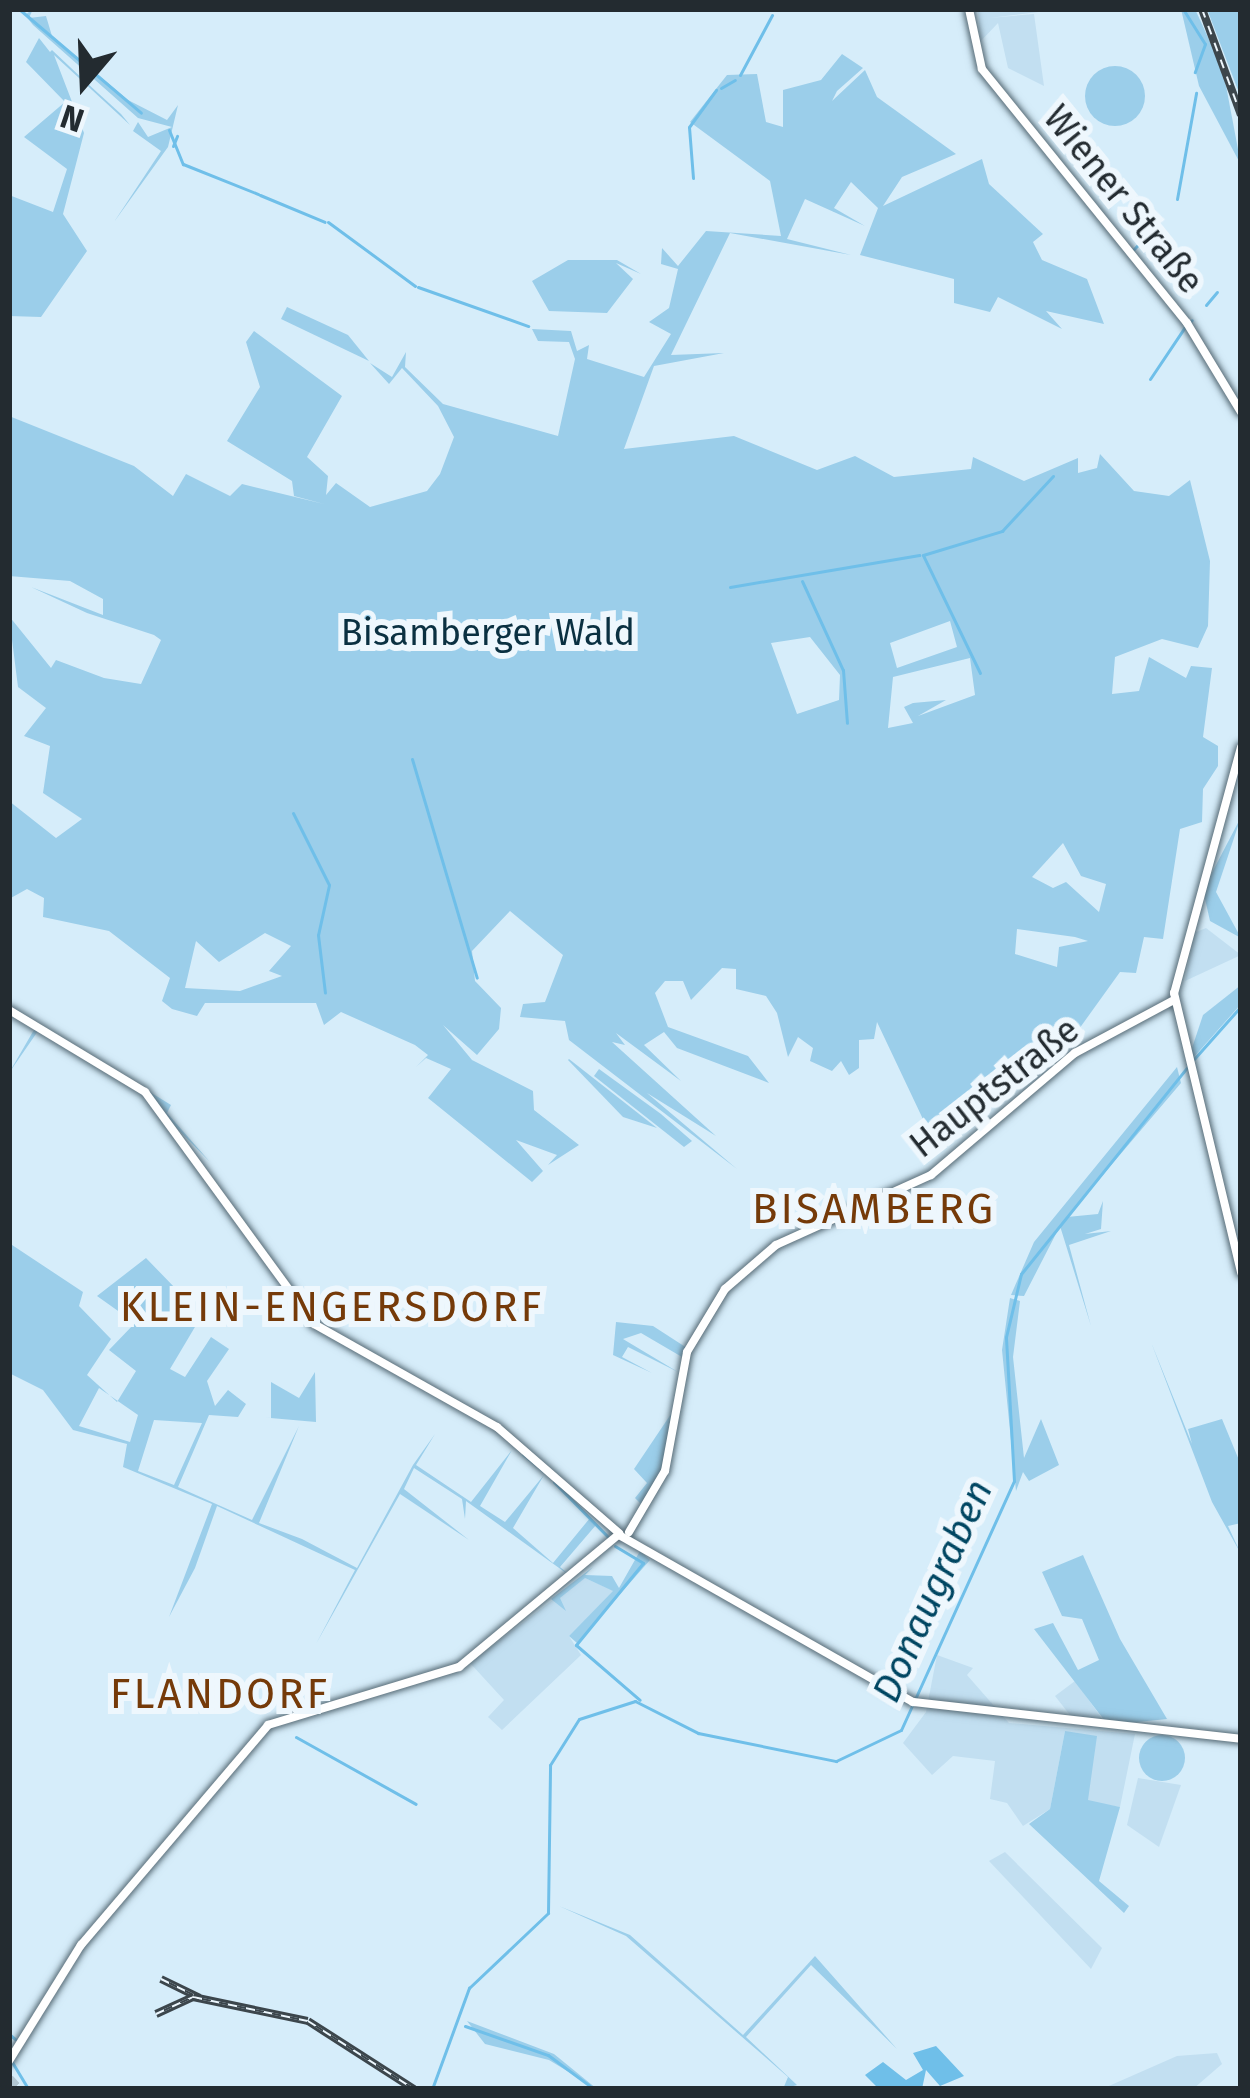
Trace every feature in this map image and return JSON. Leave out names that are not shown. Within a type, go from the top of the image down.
[{"type":"main road","name":"Wiener Straße","points":[[969,11],[976,57],[1187,323],[1241,412]]},
{"type":"main road","points":[[1241,747],[1174,998],[1187,1079],[1241,1273]]},
{"type":"main road","name":"Hauptstraße","points":[[624,1534],[663,1477],[683,1364],[714,1302],[770,1248],[930,1176],[1075,1053],[1174,998]]},
{"type":"main road","points":[[9,1010],[137,1085],[207,1166],[238,1230],[314,1324],[499,1427],[639,1547],[917,1703],[1093,1730],[1193,1728],[1241,1739]]},
{"type":"main road","points":[[9,2061],[107,1911],[273,1723],[468,1661],[624,1534]]},
{"type":"shaded area","points":[[978,9],[1063,9],[989,18],[1034,14],[1044,86],[1008,68],[998,23],[980,42]]},
{"type":"shaded area","points":[[1206,928],[1241,955],[1185,981],[1194,933]]},
{"type":"shaded area","points":[[583,1577],[614,1591],[569,1636],[581,1655],[502,1730],[488,1717],[504,1700],[470,1663]]},
{"type":"shaded area","points":[[937,1655],[973,1668],[967,1675],[1009,1723],[1135,1734],[1120,1807],[1087,1801],[1065,1731],[1050,1809],[1023,1826],[1007,1803],[990,1799],[995,1761],[953,1756],[932,1775],[903,1743],[926,1712]]},
{"type":"shaded area","points":[[1075,1681],[1109,1728],[1077,1724],[1055,1696]]},
{"type":"shaded area","points":[[1138,1778],[1181,1785],[1159,1847],[1127,1825]]},
{"type":"shaded area","points":[[1005,1852],[1102,1948],[1091,1969],[989,1861]]},
{"type":"shaded area","points":[[936,2046],[964,2076],[940,2086],[926,2070],[922,2089],[879,2089],[865,2075],[883,2062],[906,2080],[923,2070],[913,2053]]},
{"type":"shaded area","points":[[1217,2053],[1222,2064],[1193,2089],[1102,2089],[1177,2056]]},
{"type":"green space","points":[[33,9],[29,18],[46,16],[52,36],[128,100],[167,120],[178,105],[168,147],[114,222],[161,151],[133,131],[138,122],[148,137],[172,127],[138,118],[33,25],[25,15]]},
{"type":"green space","points":[[1181,9],[1195,9],[1223,70],[1241,165],[1199,86]]},
{"type":"green space","points":[[1207,9],[1241,9],[1241,97],[1236,85]]},
{"type":"green space","points":[[39,38],[130,125],[54,55],[84,133],[63,214],[87,251],[41,317],[9,316],[9,195],[53,212],[67,169],[24,137],[65,102],[26,62]]},
{"type":"green space","name":"Bisamberger Wald","points":[[842,54],[863,68],[832,101],[865,70],[877,97],[956,154],[902,177],[883,206],[982,159],[989,184],[1043,234],[1033,242],[1042,260],[1087,279],[1104,324],[1046,311],[1062,329],[998,297],[990,312],[954,303],[954,279],[860,255],[878,208],[851,182],[834,208],[865,226],[805,199],[787,239],[851,255],[730,233],[671,355],[724,353],[654,366],[624,449],[734,436],[817,470],[855,456],[894,477],[971,469],[973,457],[1024,481],[1078,458],[1078,473],[1097,468],[1100,454],[1134,491],[1169,496],[1190,480],[1210,561],[1208,626],[1198,648],[1162,639],[1115,657],[1112,694],[1139,691],[1149,657],[1186,678],[1191,666],[1212,668],[1203,737],[1218,746],[1218,766],[1203,789],[1202,822],[1180,829],[1163,939],[1144,937],[1136,973],[1120,972],[1074,1036],[930,1134],[877,1022],[874,1039],[859,1040],[859,1068],[849,1075],[841,1061],[832,1071],[810,1061],[813,1048],[798,1037],[788,1057],[777,1013],[766,996],[736,989],[736,969],[722,968],[691,1000],[683,981],[665,981],[655,993],[668,1027],[748,1056],[769,1083],[677,1048],[664,1032],[644,1045],[681,1081],[616,1033],[625,1045],[612,1042],[716,1136],[647,1093],[737,1169],[569,1040],[565,1021],[520,1017],[523,1004],[545,1002],[563,955],[510,911],[472,951],[475,981],[501,1008],[499,1029],[477,1055],[443,1025],[472,1060],[533,1091],[534,1110],[579,1145],[548,1165],[557,1155],[516,1140],[543,1171],[532,1182],[428,1098],[451,1069],[426,1058],[416,1067],[428,1055],[415,1045],[341,1012],[324,1025],[316,1003],[205,1003],[197,1016],[172,1009],[162,1001],[170,978],[109,931],[43,917],[44,898],[27,889],[9,899],[9,801],[56,838],[82,819],[43,793],[50,746],[24,736],[46,708],[18,687],[9,616],[51,668],[56,660],[104,678],[141,684],[161,640],[31,587],[103,615],[103,599],[70,581],[9,576],[9,416],[134,466],[173,496],[186,474],[230,496],[242,484],[324,504],[294,496],[292,481],[227,441],[260,387],[246,342],[254,331],[342,396],[307,457],[328,476],[326,495],[336,483],[370,507],[427,491],[440,474],[454,437],[438,406],[402,368],[389,384],[370,363],[392,377],[406,352],[405,367],[443,404],[558,436],[575,359],[569,342],[538,341],[532,329],[571,331],[577,351],[589,345],[587,359],[644,377],[671,334],[649,322],[669,308],[678,269],[661,264],[662,248],[678,266],[706,231],[781,236],[770,181],[690,122],[727,75],[757,74],[766,122],[783,127],[783,90],[821,80]],"holes":[[[950,621],[957,647],[897,668],[890,643]],[[810,637],[840,675],[839,700],[797,714],[771,643]],[[970,658],[975,695],[918,716],[946,700],[913,703],[904,707],[913,723],[888,728],[893,677]],[[1063,843],[1081,876],[1106,884],[1099,912],[1066,882],[1053,888],[1032,877]],[[1017,929],[1088,941],[1059,947],[1057,967],[1015,954]],[[265,933],[291,946],[269,971],[282,976],[240,991],[185,988],[196,941],[219,962]]]},
{"type":"green space","points":[[1115,66],[1137,74],[1145,96],[1137,118],[1115,126],[1093,118],[1085,96],[1093,74]]},
{"type":"green space","points":[[568,260],[617,260],[641,274],[616,263],[633,279],[607,313],[549,311],[532,281]]},
{"type":"green space","points":[[287,307],[348,335],[369,361],[281,319]]},
{"type":"green space","points":[[1241,817],[1216,892],[1241,938],[1210,921],[1203,890]]},
{"type":"green space","points":[[1241,985],[1241,1004],[1186,1066],[1203,1015]]},
{"type":"green space","points":[[9,1005],[171,1105],[167,1113],[210,1162],[143,1094],[38,1031],[9,1073],[35,1028]]},
{"type":"green space","points":[[569,1059],[657,1128],[623,1117]]},
{"type":"green space","points":[[1177,1067],[1181,1083],[1067,1217],[1098,1214],[1103,1201],[1101,1229],[1085,1234],[1111,1231],[1069,1245],[1091,1326],[1060,1226],[1024,1296],[1011,1295],[1034,1242]]},
{"type":"green space","points":[[599,1069],[692,1141],[684,1147],[594,1076]]},
{"type":"green space","points":[[9,1243],[83,1292],[79,1306],[111,1339],[87,1375],[110,1395],[99,1388],[79,1426],[130,1442],[138,1415],[118,1401],[136,1371],[109,1350],[135,1323],[97,1296],[146,1258],[178,1291],[203,1305],[213,1297],[219,1311],[208,1305],[170,1369],[185,1377],[211,1337],[229,1349],[207,1381],[215,1406],[228,1390],[246,1404],[238,1417],[209,1415],[178,1487],[252,1520],[299,1426],[259,1523],[357,1568],[413,1465],[435,1434],[416,1465],[471,1502],[512,1450],[480,1506],[505,1522],[544,1475],[513,1528],[553,1563],[590,1518],[596,1525],[560,1567],[573,1578],[466,1501],[465,1519],[462,1499],[414,1468],[404,1489],[469,1540],[400,1494],[316,1644],[355,1570],[217,1506],[195,1568],[169,1617],[212,1504],[123,1467],[127,1444],[73,1430],[43,1390],[9,1373]],"holes":[[[154,1420],[202,1423],[174,1485],[138,1471]]]},
{"type":"green space","points":[[1010,1298],[1020,1301],[1013,1357],[1024,1458],[1041,1419],[1059,1465],[1029,1481],[1023,1472],[1016,1491],[1002,1350]]},
{"type":"green space","points":[[616,1322],[653,1326],[687,1348],[682,1357],[641,1333],[623,1339],[678,1372],[628,1347],[622,1357],[652,1373],[613,1355]]},
{"type":"green space","points":[[1151,1342],[1192,1444],[1188,1429],[1222,1419],[1241,1465],[1241,1523],[1228,1526],[1241,1554],[1212,1502]]},
{"type":"green space","points":[[315,1372],[316,1422],[259,1417],[271,1418],[271,1382],[299,1398]]},
{"type":"green space","points":[[673,1411],[665,1463],[644,1507],[635,1498],[647,1483],[634,1469]]},
{"type":"green space","points":[[640,1551],[650,1560],[577,1643],[569,1636],[613,1591],[585,1578],[560,1598],[566,1611],[551,1599],[593,1567],[585,1575],[612,1576],[619,1588]]},
{"type":"green space","points":[[1083,1555],[1120,1639],[1167,1719],[1108,1725],[1034,1629],[1053,1623],[1078,1670],[1099,1660],[1082,1619],[1062,1616],[1042,1572]]},
{"type":"green space","points":[[1065,1731],[1097,1736],[1088,1800],[1120,1807],[1099,1881],[1129,1906],[1124,1913],[1029,1824],[1050,1809]]},
{"type":"green space","points":[[1162,1735],[1178,1742],[1185,1758],[1178,1774],[1162,1781],[1146,1774],[1139,1758],[1146,1742]]},
{"type":"green space","points":[[559,1906],[630,1935],[743,2035],[815,1956],[897,2049],[811,1965],[746,2037],[797,2085],[783,2089],[788,2077],[626,1936]]},
{"type":"green space","points":[[467,2021],[554,2054],[597,2089],[549,2060],[485,2044]]},
{"type":"waterway","points":[[19,9],[141,113]]},
{"type":"waterway","points":[[1183,9],[1205,44],[1195,72]]},
{"type":"waterway","points":[[740,75],[772,15]]},
{"type":"waterway","points":[[721,88],[735,80]]},
{"type":"waterway","points":[[693,178],[689,127],[716,90]]},
{"type":"waterway","points":[[1177,199],[1196,93]]},
{"type":"waterway","points":[[169,130],[183,164],[258,194]]},
{"type":"waterway","points":[[173,146],[177,136]]},
{"type":"waterway","points":[[260,195],[325,222]]},
{"type":"waterway","points":[[328,222],[415,286]]},
{"type":"waterway","points":[[1134,249],[1156,225]]},
{"type":"waterway","points":[[418,287],[528,326]]},
{"type":"waterway","points":[[1206,305],[1217,292]]},
{"type":"waterway","points":[[1150,379],[1185,327]]},
{"type":"waterway","points":[[980,673],[923,555],[1002,531],[1053,476]]},
{"type":"waterway","points":[[730,587],[919,555]]},
{"type":"waterway","points":[[802,581],[843,670],[847,723]]},
{"type":"waterway","points":[[412,759],[477,978]]},
{"type":"waterway","points":[[293,813],[329,885],[318,935],[325,993]]},
{"type":"waterway","name":"Donaugraben","points":[[1194,1059],[1241,1006]]},
{"type":"waterway","name":"Donaugraben","points":[[432,2089],[469,1988],[548,1913],[550,1765],[579,1719],[635,1701],[698,1733],[836,1761],[901,1730],[1014,1481],[1006,1337],[1021,1274],[1188,1066]]},
{"type":"waterway","points":[[523,1454],[543,1471]]},
{"type":"waterway","points":[[554,1482],[610,1539]]},
{"type":"waterway","points":[[615,1546],[643,1563],[576,1645],[640,1700]]},
{"type":"waterway","points":[[296,1737],[416,1804]]},
{"type":"waterway","points":[[465,2026],[548,2055],[594,2089]]},
{"type":"waterway","points":[[9,2034],[15,2039]]},
{"type":"waterway","points":[[12,2062],[28,2089]]},
{"type":"tunnel","points":[[9,2079],[18,2089]]},
{"type":"railway","points":[[1202,9],[1241,115]]},
{"type":"railway","points":[[161,1979],[200,1998]]},
{"type":"railway","points":[[156,2014],[193,1997],[308,2021],[414,2089]]},
{"type":"district","name":"BISAMBERG","points":[[874,1209]]},
{"type":"district","name":"KLEIN-ENGERSDORF","points":[[332,1307]]},
{"type":"district","name":"FLANDORF","points":[[220,1694]]}]
